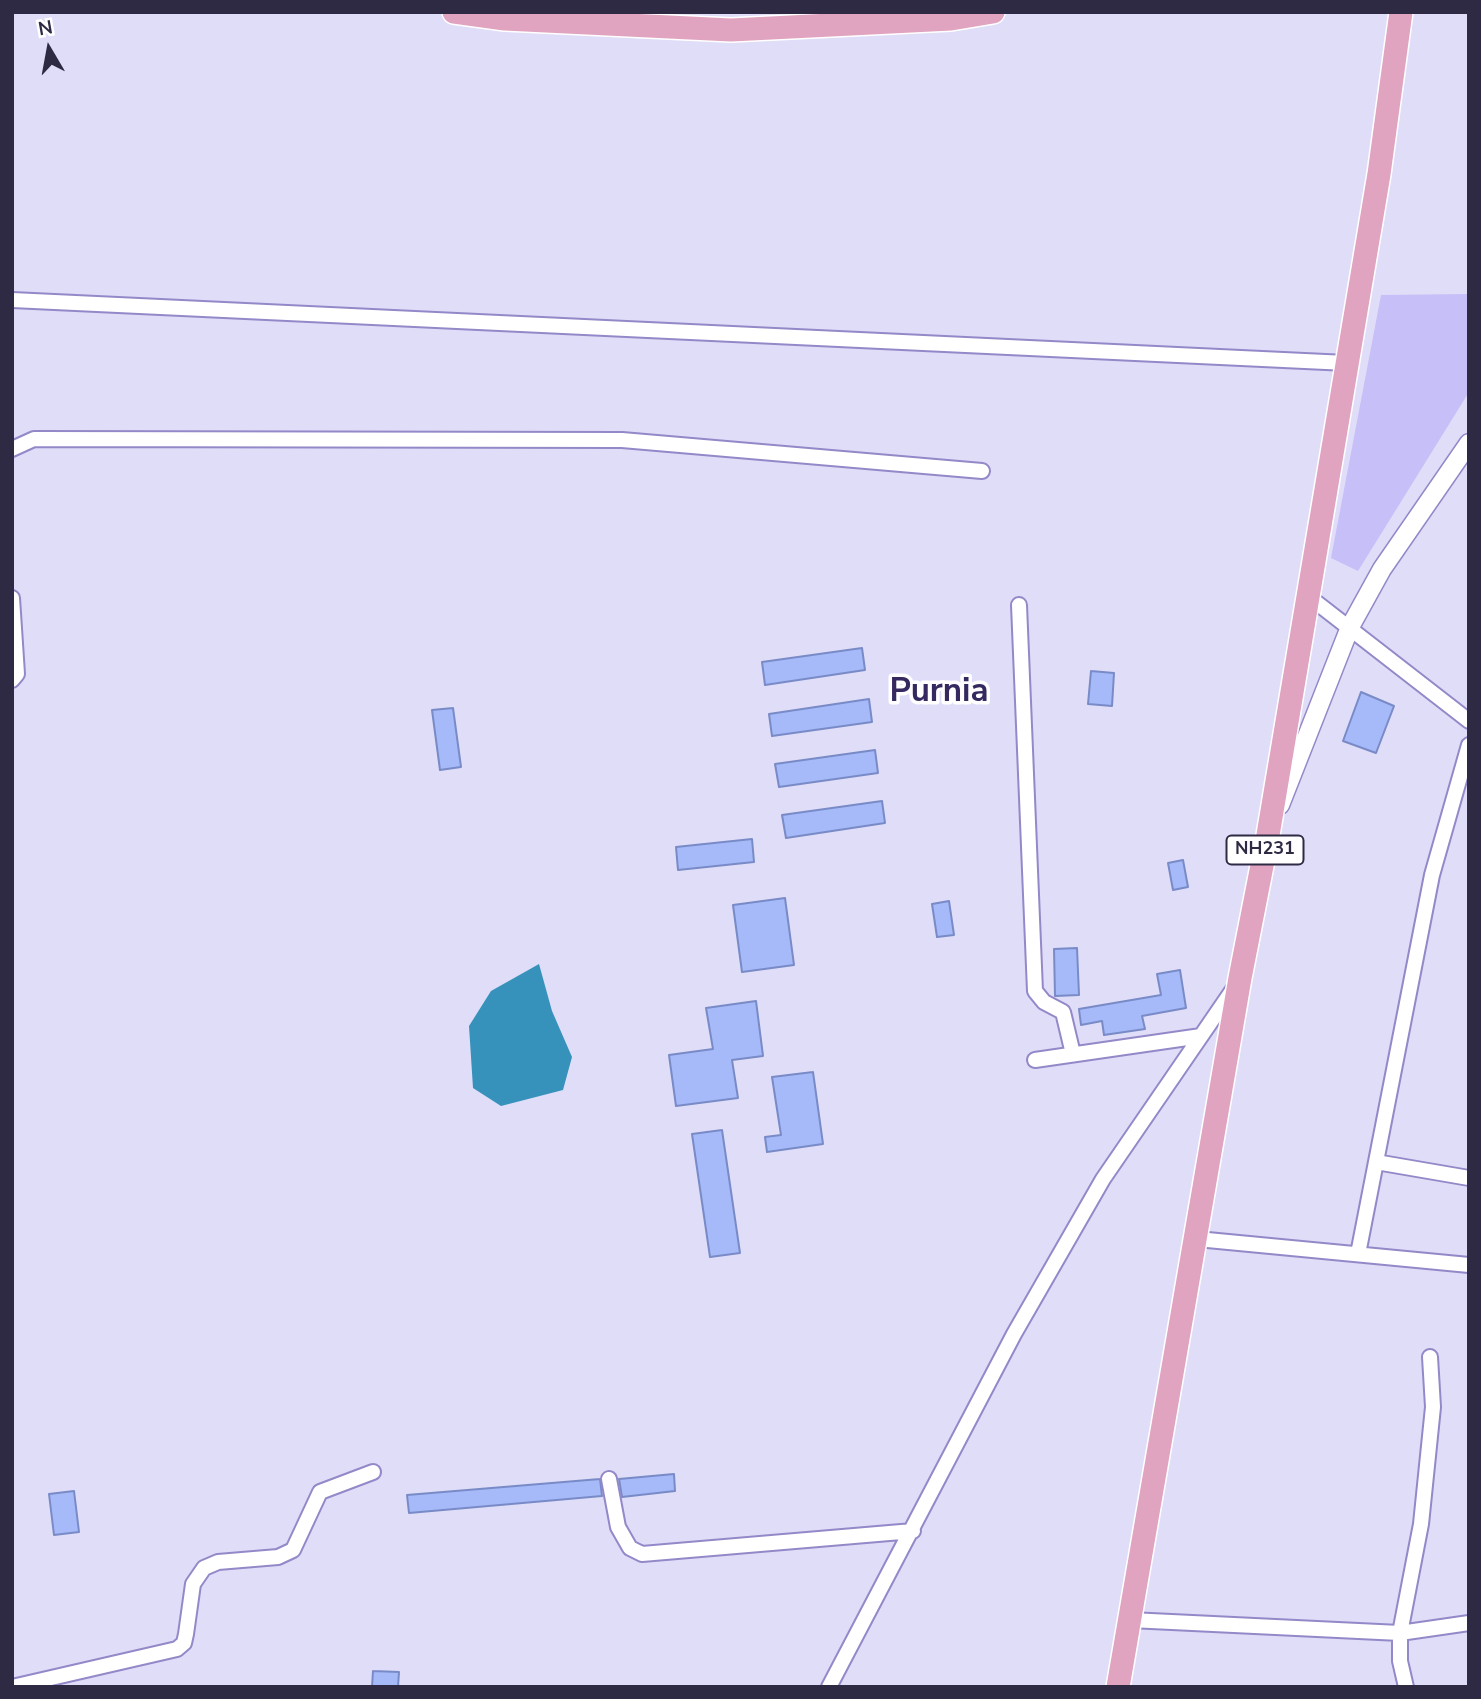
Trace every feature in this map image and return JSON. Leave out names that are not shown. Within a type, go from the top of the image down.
[{"type":"highway","points":[[454,12],[505,19],[731,30],[951,19],[993,12]]},
{"type":"highway","name":"NH231","points":[[1118,1687],[1198,1239],[1240,978],[1268,835],[1379,174],[1401,12]]},
{"type":"street","points":[[12,300],[1347,363]]},
{"type":"street","points":[[12,449],[34,439],[622,440],[982,471]]},
{"type":"street","points":[[1268,835],[1350,627],[1382,569],[1469,443]]},
{"type":"street","points":[[1308,596],[1469,721]]},
{"type":"street","points":[[12,598],[17,674],[12,680]]},
{"type":"street","points":[[1019,605],[1035,991],[1044,1002],[1063,1012],[1068,1020],[1073,1054]]},
{"type":"street","points":[[1358,1254],[1432,875],[1469,745]]},
{"type":"street","points":[[829,1687],[1014,1334],[1103,1180],[1240,978]]},
{"type":"street","points":[[1035,1060],[1201,1036]]},
{"type":"street","points":[[1376,1162],[1469,1178]]},
{"type":"street","points":[[1198,1239],[1469,1265]]},
{"type":"street","points":[[1406,1687],[1400,1633],[1421,1524],[1433,1407],[1430,1357]]},
{"type":"street","points":[[12,1686],[177,1649],[184,1643],[194,1584],[204,1569],[218,1562],[278,1556],[293,1550],[320,1492],[373,1472]]},
{"type":"street","points":[[609,1479],[622,1535],[630,1548],[642,1554],[913,1531]]},
{"type":"street","points":[[1130,1620],[1400,1633],[1469,1623]]},
{"type":"shaded area","points":[[1469,294],[1469,392],[1358,571],[1331,558],[1381,295]]},
{"type":"water","points":[[539,964],[552,1011],[572,1057],[563,1090],[501,1106],[473,1088],[469,1026],[491,991]]},
{"type":"building","points":[[862,648],[865,670],[765,685],[762,662]]},
{"type":"building","points":[[1091,671],[1114,673],[1112,706],[1088,704]]},
{"type":"building","points":[[1361,692],[1394,706],[1376,753],[1343,741]]},
{"type":"building","points":[[869,699],[872,722],[772,736],[769,714]]},
{"type":"building","points":[[453,708],[461,767],[440,770],[432,710]]},
{"type":"building","points":[[875,750],[878,773],[779,787],[775,764]]},
{"type":"building","points":[[882,801],[885,823],[786,838],[782,815]]},
{"type":"building","points":[[752,839],[754,862],[678,870],[676,847]]},
{"type":"building","points":[[1183,860],[1188,887],[1173,890],[1168,863]]},
{"type":"building","points":[[785,898],[794,965],[742,972],[733,905]]},
{"type":"building","points":[[949,901],[954,935],[937,937],[932,904]]},
{"type":"building","points":[[1077,948],[1079,995],[1055,996],[1054,949]]},
{"type":"building","points":[[1180,970],[1186,1008],[1142,1016],[1145,1029],[1104,1035],[1102,1021],[1081,1025],[1079,1009],[1161,995],[1157,974]]},
{"type":"building","points":[[756,1001],[763,1056],[732,1060],[738,1098],[676,1106],[669,1055],[713,1049],[706,1008]]},
{"type":"building","points":[[813,1072],[823,1144],[767,1152],[765,1137],[781,1135],[772,1077]]},
{"type":"building","points":[[722,1130],[740,1253],[710,1257],[692,1134]]},
{"type":"building","points":[[674,1474],[675,1491],[622,1497],[619,1479]]},
{"type":"building","points":[[600,1479],[602,1496],[409,1513],[407,1495]]},
{"type":"building","points":[[74,1491],[79,1532],[54,1535],[49,1494]]},
{"type":"building","points":[[373,1671],[399,1672],[398,1687],[372,1687]]},
{"type":"district","name":"Purnia","points":[[939,693]]}]
